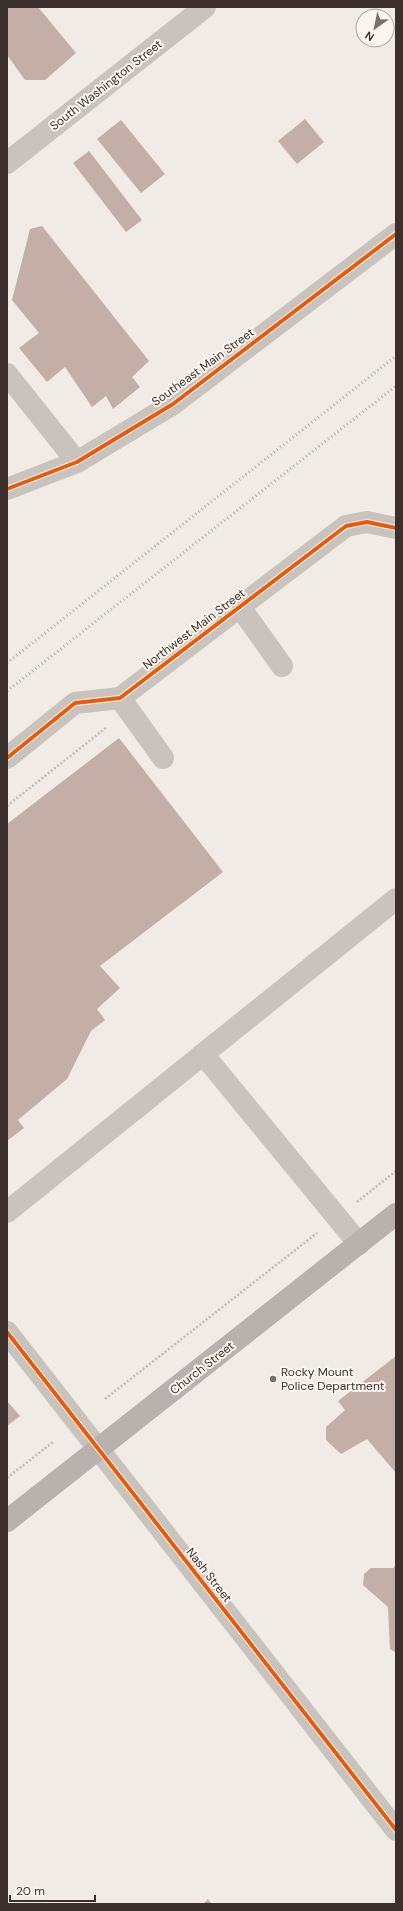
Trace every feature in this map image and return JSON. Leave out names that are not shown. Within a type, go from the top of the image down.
[{"type":"main road","name":"Church Street","points":[[7,1521],[396,1214]]},
{"type":"street","name":"South Washington Street","points":[[7,163],[205,7]]},
{"type":"street","name":"Southeast Main Street","points":[[7,489],[77,462],[173,404],[396,234]]},
{"type":"street","points":[[7,374],[77,462]]},
{"type":"street","name":"Northwest Main Street","points":[[120,698],[346,526],[367,522],[396,528]]},
{"type":"street","points":[[240,607],[282,666]]},
{"type":"street","points":[[7,758],[75,703],[120,698],[164,758]]},
{"type":"street","points":[[7,1212],[396,899]]},
{"type":"street","points":[[203,1054],[359,1244]]},
{"type":"street","name":"Nash Street","points":[[7,1332],[396,1830]]},
{"type":"path","points":[[7,806],[112,722]]},
{"type":"path","points":[[105,1399],[396,1171]]},
{"type":"path","points":[[7,1478],[53,1442]]},
{"type":"building","points":[[7,7],[38,7],[76,53],[45,80],[25,80],[7,55]]},
{"type":"building","points":[[305,119],[324,142],[297,164],[278,141]]},
{"type":"building","points":[[121,120],[165,174],[141,193],[97,139]]},
{"type":"building","points":[[89,151],[142,220],[126,232],[73,163]]},
{"type":"building","points":[[42,226],[149,361],[132,377],[140,387],[113,409],[106,396],[92,407],[65,367],[47,382],[19,348],[39,333],[12,300],[30,229]]},
{"type":"building","points":[[119,738],[223,872],[100,966],[120,988],[97,1009],[105,1020],[91,1031],[67,1079],[18,1120],[24,1128],[7,1141],[7,824]]},
{"type":"building","points":[[396,1356],[396,1473],[367,1439],[341,1454],[326,1440],[326,1427],[345,1410],[338,1401]]},
{"type":"building","points":[[7,1401],[20,1416],[7,1426]]},
{"type":"building","points":[[396,1562],[396,1653],[390,1649],[388,1607],[363,1585],[364,1574],[371,1568],[394,1568]]},
{"type":"building","points":[[208,1899],[212,1904],[203,1904]]},
{"type":"railway","points":[[7,663],[396,356]]},
{"type":"railway","points":[[7,691],[396,386]]},
{"type":"cycle path","points":[[7,489],[77,462],[173,404],[396,234]]},
{"type":"cycle path","points":[[7,758],[75,703],[120,698],[346,526],[367,522],[396,528]]},
{"type":"cycle path","points":[[7,1332],[396,1830]]},
{"type":"place","name":"Rocky Mount Police Department","points":[[273,1379]]}]
